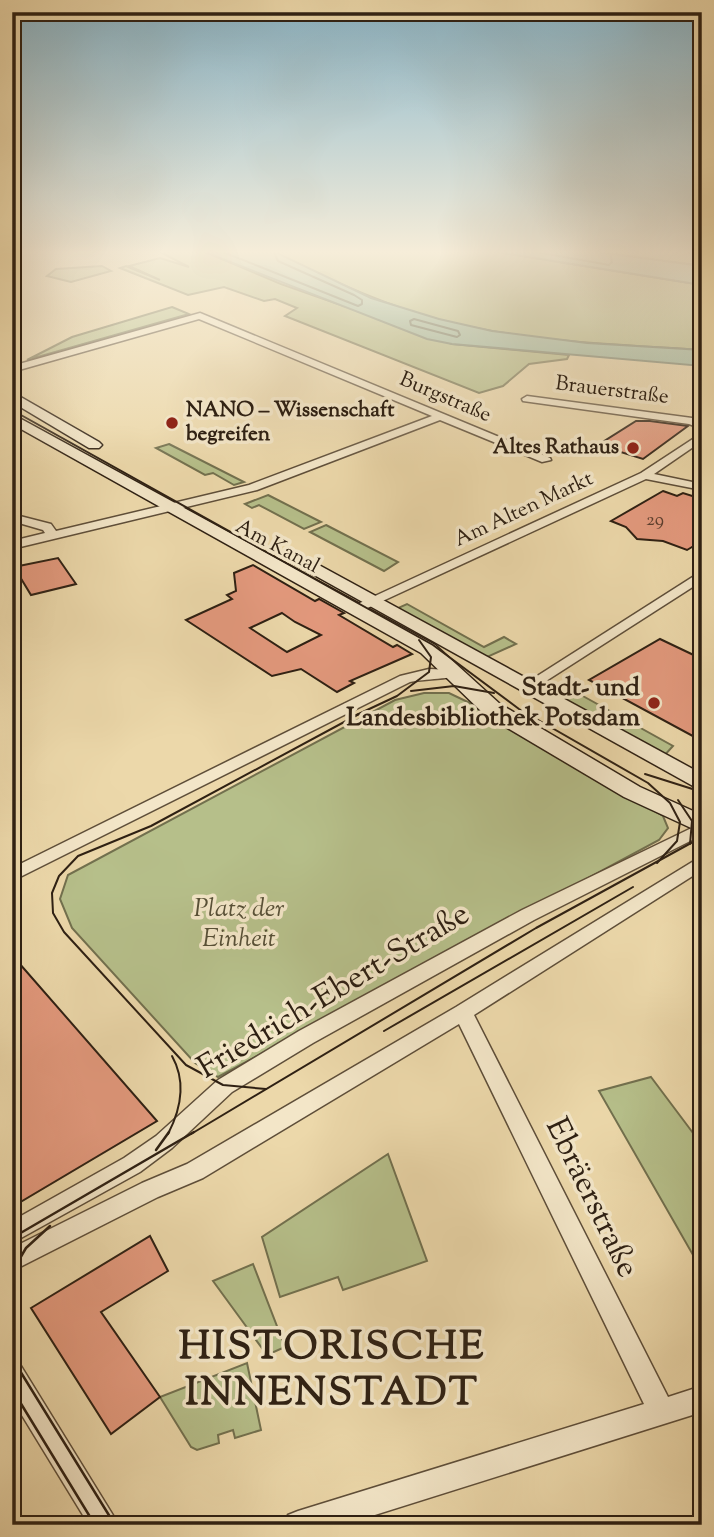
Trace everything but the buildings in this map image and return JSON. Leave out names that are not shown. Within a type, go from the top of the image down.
[{"type":"street","name":"Burgstraße","points":[[12,369],[173,324]]},
{"type":"street","name":"Burgstraße","points":[[219,324],[546,460]]},
{"type":"street","name":"Am Kanal","points":[[12,396],[185,506],[428,649],[499,713],[632,792],[702,826]]},
{"type":"street","name":"Brauerstraße","points":[[527,399],[697,424]]},
{"type":"street","points":[[12,545],[253,488],[440,416]]},
{"type":"street","name":"Am Kanal","points":[[12,418],[376,599],[534,692],[702,784]]},
{"type":"street","name":"Am Alten Markt","points":[[356,608],[645,475],[702,436]]},
{"type":"street","points":[[645,475],[702,487]]},
{"type":"street","points":[[12,517],[47,527],[53,536]]},
{"type":"street","points":[[534,692],[699,580]]},
{"type":"street","points":[[12,875],[405,679],[429,673],[454,674]]},
{"type":"street","name":"Am Kanal","points":[[454,674],[488,679],[534,692]]},
{"type":"street","name":"Friedrich-Ebert-Straße","points":[[12,1233],[132,1165],[164,1142],[225,1086],[306,1037],[528,915],[702,826]]},
{"type":"street","points":[[12,1260],[150,1190],[195,1171],[463,1012],[702,862]]},
{"type":"street","name":"Ebräerstraße","points":[[463,1012],[662,1412]]},
{"type":"street","points":[[12,1375],[105,1525]]},
{"type":"street","points":[[298,1525],[702,1399]]},
{"type":"green space","points":[[116,324],[155,324],[27,360],[72,337]]},
{"type":"green space","points":[[304,324],[394,324],[452,344],[569,355],[567,359],[529,364],[503,386],[479,393]]},
{"type":"green space","points":[[456,324],[702,324],[702,350],[569,341]]},
{"type":"green space","points":[[169,444],[244,482],[234,485],[213,473],[205,475],[156,448]]},
{"type":"green space","points":[[268,495],[321,522],[304,529],[259,505],[252,508],[245,504]]},
{"type":"green space","points":[[326,525],[398,562],[384,571],[310,532]]},
{"type":"green space","points":[[407,604],[484,647],[504,637],[516,644],[485,658],[398,608]]},
{"type":"green space","points":[[572,690],[673,746],[663,757],[558,698]]},
{"type":"green space","name":"Platz der Einheit","points":[[424,693],[449,693],[472,704],[663,816],[668,828],[659,840],[218,1077],[195,1063],[72,928],[60,899],[68,875],[395,700]]},
{"type":"green space","points":[[651,1077],[702,1145],[702,1261],[697,1262],[599,1091]]},
{"type":"green space","points":[[388,1154],[427,1261],[343,1290],[338,1277],[280,1297],[262,1237]]},
{"type":"green space","points":[[253,1264],[285,1347],[267,1355],[213,1281]]},
{"type":"green space","points":[[247,1363],[261,1430],[235,1438],[233,1430],[218,1435],[219,1443],[197,1450],[191,1447],[160,1397]]},
{"type":"water","points":[[388,324],[460,324],[492,331],[587,343],[702,350],[702,366],[452,344],[427,339]]},
{"type":"tram line","points":[[12,410],[433,645],[519,709],[648,783],[670,803],[680,822],[677,841],[659,860]]},
{"type":"tram line","points":[[350,718],[397,696],[429,672],[431,657],[419,640]]},
{"type":"tram line","points":[[411,691],[454,686],[494,693]]},
{"type":"tram line","points":[[266,1089],[223,1085],[186,1065],[64,932],[53,913],[52,893],[59,876],[78,856],[151,826],[359,714]]},
{"type":"tram line","points":[[645,774],[702,792]]},
{"type":"tram line","points":[[678,800],[692,821],[690,844]]},
{"type":"tram line","points":[[690,844],[702,837]]},
{"type":"tram line","points":[[659,860],[690,844]]},
{"type":"tram line","points":[[191,1134],[536,928],[659,860]]},
{"type":"tram line","points":[[384,1031],[633,887]]},
{"type":"tram line","points":[[169,1133],[180,1095],[179,1075],[172,1056]]},
{"type":"tram line","points":[[12,1238],[194,1132]]},
{"type":"tram line","points":[[156,1150],[169,1133]]},
{"type":"tram line","points":[[12,1272],[26,1248],[50,1226]]},
{"type":"tram line","points":[[12,1358],[115,1525]]},
{"type":"tram line","points":[[12,1389],[95,1525]]},
{"type":"place","name":"NANO – Wissenschaft begreifen","points":[[172,423]]},
{"type":"place","name":"Altes Rathaus","points":[[633,448]]},
{"type":"place","name":"Stadt- und Landesbibliothek Potsdam","points":[[654,703]]},
{"type":"district","name":"HISTORISCHE INNENSTADT","points":[[332,1371]]}]
